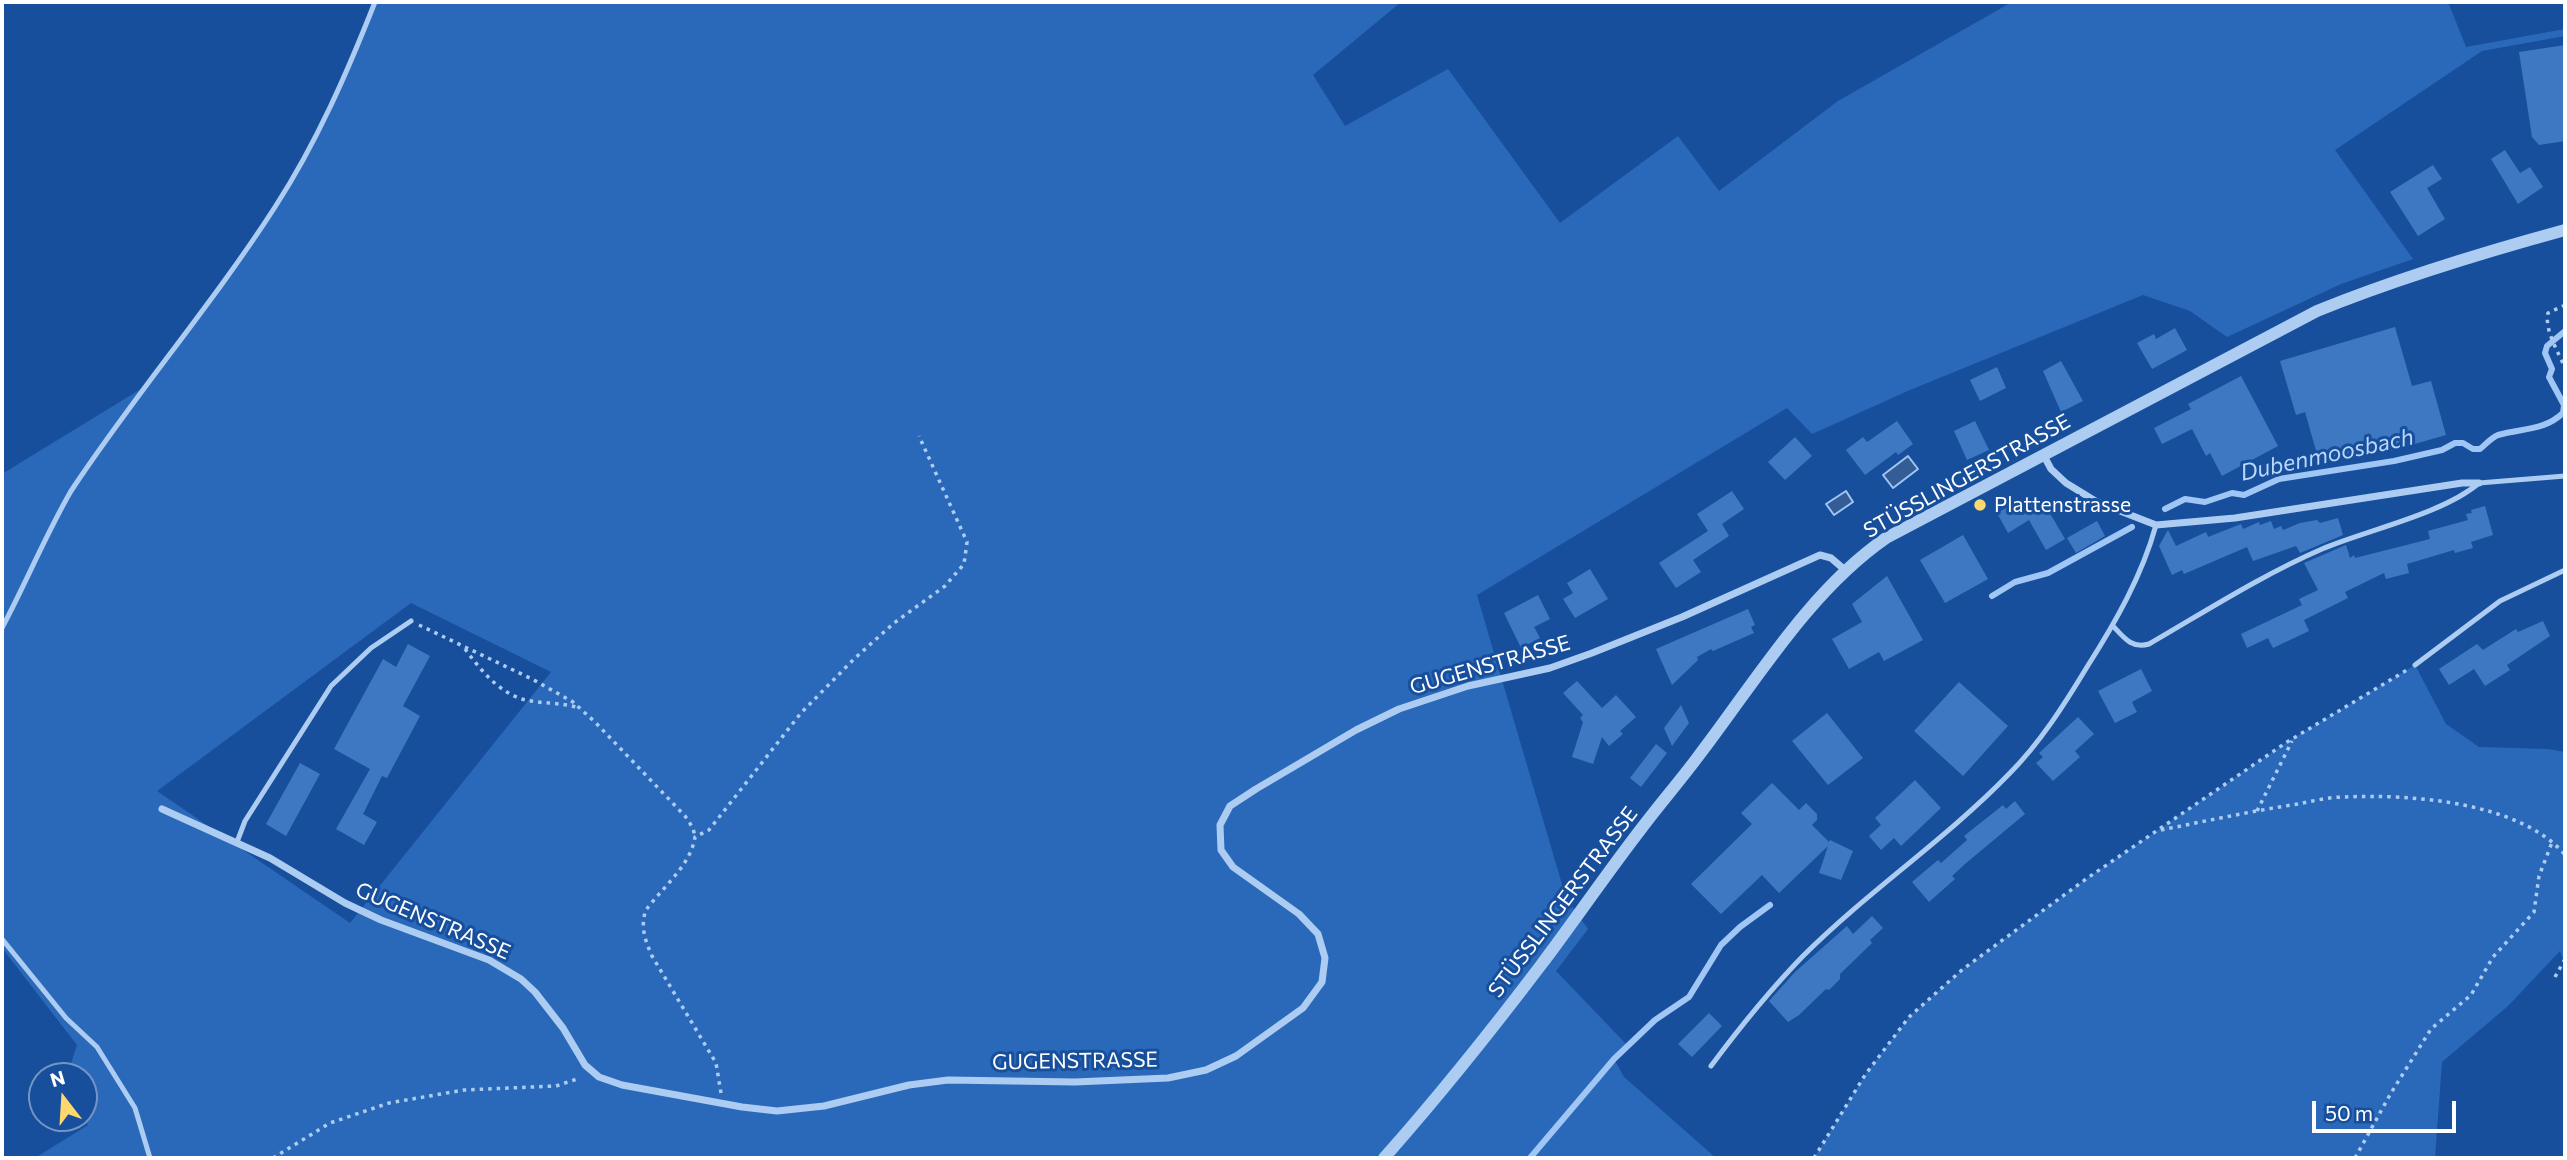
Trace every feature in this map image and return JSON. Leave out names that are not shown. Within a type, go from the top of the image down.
[{"type":"street","name":"STÜSSLINGERSTRASSE","points":[[1384,1158],[1444,1090],[1803,618],[1845,570],[1886,538],[2317,311],[2373,288],[2565,230]]},
{"type":"street","points":[[2044,456],[2051,469],[2066,484],[2097,502],[2156,525],[2235,518],[2479,483]]},
{"type":"street","name":"GUGENSTRASSE","points":[[162,808],[270,858],[345,904],[505,968],[547,1005],[592,1072],[622,1085],[777,1111],[824,1106],[909,1085],[948,1080],[1075,1082],[1168,1078],[1206,1070],[1236,1056],[1303,1007],[1322,982],[1325,958],[1318,934],[1299,915],[1233,867],[1221,850],[1220,825],[1230,806],[1356,730],[1399,709],[1468,686],[1550,668],[1682,617],[1820,555],[1831,558],[1845,570]]},
{"type":"lane","points":[[2,628],[52,523],[71,491],[233,270],[316,138],[374,2]]},
{"type":"lane","points":[[2113,626],[2130,643],[2140,647],[2322,549],[2468,493],[2479,483],[2565,476]]},
{"type":"lane","points":[[1711,1066],[1763,997],[1804,955],[1950,829],[2031,751],[2065,704],[2113,626],[2151,543],[2156,525]]},
{"type":"lane","points":[[2415,665],[2500,601],[2565,570]]},
{"type":"lane","points":[[237,842],[245,821],[331,686],[371,648],[411,621]]},
{"type":"lane","points":[[2,939],[66,1018],[97,1047],[135,1108],[150,1158]]},
{"type":"path","points":[[2565,306],[2548,313],[2547,318],[2550,334],[2565,368]]},
{"type":"path","points":[[695,837],[709,830],[801,713],[854,659],[894,623],[945,586],[964,564],[967,542],[919,436]]},
{"type":"path","points":[[411,621],[543,685],[578,707],[685,817],[695,837],[694,844],[682,866],[646,910],[643,929],[652,956],[716,1063],[720,1077],[721,1103]]},
{"type":"path","points":[[463,647],[484,674],[521,699],[578,707]]},
{"type":"path","points":[[1814,1158],[1865,1075],[1909,1017],[1928,999],[2015,930],[2293,739],[2415,665]]},
{"type":"path","points":[[2257,811],[2293,739]]},
{"type":"path","points":[[2159,831],[2343,797],[2394,797],[2472,806],[2525,823],[2553,840],[2565,855]]},
{"type":"path","points":[[2355,1158],[2431,1029],[2471,995],[2493,957],[2534,912],[2539,876],[2553,840]]},
{"type":"path","points":[[2555,977],[2565,959]]},
{"type":"path","points":[[273,1158],[330,1123],[389,1103],[464,1090],[556,1086],[592,1072]]},
{"type":"shaded area","points":[[375,2],[1401,2],[1313,75],[1345,126],[1448,69],[1560,223],[1678,136],[1719,191],[1838,101],[2012,2],[2448,2],[2466,47],[2565,29],[2565,36],[2482,51],[2335,150],[2413,259],[2341,284],[2227,337],[2190,311],[2143,295],[1910,390],[1812,434],[1787,408],[1477,595],[1566,898],[1588,929],[1556,971],[1628,1046],[1614,1059],[1624,1077],[1716,1158],[35,1158],[77,1132],[98,1132],[98,1062],[72,1062],[77,1045],[2,948],[2,474],[149,384],[233,270],[316,138]],"holes":[[[411,603],[551,672],[350,923],[157,791]]]},
{"type":"shaded area","points":[[1908,456],[1918,469],[1893,488],[1883,475]]},
{"type":"shaded area","points":[[1846,491],[1853,502],[1834,515],[1826,504]]},
{"type":"shaded area","points":[[2415,665],[2446,724],[2479,747],[2565,752],[2565,965],[2560,951],[2508,1006],[2442,1062],[2435,1158],[1814,1158],[1865,1075],[1909,1017],[1963,969],[2086,879],[2287,742]]},
{"type":"building","points":[[2565,45],[2565,141],[2539,145],[2532,137],[2519,52]]},
{"type":"building","points":[[2505,150],[2520,173],[2530,167],[2543,187],[2518,204],[2491,159]]},
{"type":"building","points":[[2433,165],[2442,179],[2427,188],[2445,219],[2418,236],[2390,192]]},
{"type":"building","points":[[2395,327],[2412,386],[2431,381],[2446,435],[2390,451],[2319,461],[2305,412],[2296,415],[2280,361]]},
{"type":"building","points":[[2175,328],[2187,350],[2152,369],[2137,343],[2154,334],[2156,339]]},
{"type":"building","points":[[2061,361],[2083,401],[2061,412],[2043,371]]},
{"type":"building","points":[[1997,367],[2006,388],[1980,401],[1970,380]]},
{"type":"building","points":[[2241,376],[2278,446],[2222,476],[2210,453],[2206,456],[2192,429],[2162,444],[2154,428],[2191,409],[2188,404]]},
{"type":"building","points":[[1897,421],[1913,444],[1898,455],[1896,452],[1865,475],[1846,450],[1863,437],[1867,442]]},
{"type":"building","points":[[1975,421],[1989,450],[1967,460],[1954,431]]},
{"type":"building","points":[[1795,437],[1812,456],[1785,480],[1768,462]]},
{"type":"building","points":[[1732,491],[1744,509],[1722,524],[1729,536],[1693,560],[1701,572],[1676,588],[1659,563],[1708,531],[1697,514]]},
{"type":"building","points":[[2041,498],[2065,539],[2046,550],[2029,520],[2008,533],[1997,513],[2022,499],[2026,507]]},
{"type":"building","points":[[2485,506],[2493,535],[2471,542],[2473,548],[2455,553],[2454,550],[2407,564],[2409,573],[2386,579],[2384,573],[2345,592],[2348,598],[2304,620],[2309,631],[2273,648],[2268,638],[2247,648],[2241,634],[2302,605],[2299,599],[2318,590],[2304,563],[2346,545],[2350,558],[2354,555],[2355,558],[2430,539],[2428,531],[2468,520],[2466,514]]},
{"type":"building","points":[[2338,518],[2343,535],[2300,553],[2296,546],[2253,561],[2247,547],[2184,574],[2182,570],[2172,575],[2159,546],[2168,530],[2176,546],[2206,532],[2208,537],[2241,524],[2243,529],[2259,522],[2260,525],[2271,521],[2274,529],[2281,526],[2283,530],[2300,523],[2317,520],[2320,523]]},
{"type":"building","points":[[2097,521],[2105,536],[2076,553],[2067,538]]},
{"type":"building","points":[[1963,535],[1988,579],[1945,603],[1920,560]]},
{"type":"building","points":[[1590,569],[1608,599],[1575,618],[1563,599],[1573,593],[1567,583]]},
{"type":"building","points":[[1887,576],[1923,640],[1884,661],[1879,652],[1849,669],[1832,639],[1862,622],[1852,604]]},
{"type":"building","points":[[1538,595],[1550,619],[1534,627],[1540,638],[1521,648],[1504,613]]},
{"type":"building","points":[[1748,609],[1755,625],[1751,627],[1754,633],[1697,657],[1698,660],[1672,685],[1656,649]]},
{"type":"building","points":[[2543,621],[2550,636],[2507,665],[2510,670],[2485,686],[2474,669],[2449,685],[2439,669],[2477,644],[2483,650],[2516,629],[2518,632]]},
{"type":"building","points":[[408,644],[430,656],[403,706],[420,716],[387,778],[382,776],[363,814],[377,822],[364,845],[336,829],[370,769],[334,749],[383,659],[396,667]]},
{"type":"building","points":[[2141,669],[2152,691],[2132,702],[2137,712],[2115,723],[2098,691]]},
{"type":"building","points":[[1577,681],[1602,708],[1616,695],[1636,717],[1620,731],[1623,734],[1609,746],[1602,737],[1593,764],[1572,757],[1583,722],[1580,718],[1583,715],[1563,693]]},
{"type":"building","points":[[1959,682],[2008,726],[1963,776],[1914,731]]},
{"type":"building","points":[[1681,705],[1689,723],[1672,746],[1664,728]]},
{"type":"building","points":[[1827,713],[1863,758],[1828,785],[1792,741]]},
{"type":"building","points":[[2078,717],[2094,734],[2075,751],[2080,757],[2053,781],[2036,763],[2043,757],[2039,753]]},
{"type":"building","points":[[1656,744],[1667,753],[1641,787],[1630,778]]},
{"type":"building","points":[[300,763],[320,774],[286,836],[266,824]]},
{"type":"building","points":[[1915,780],[1941,808],[1901,846],[1894,838],[1881,850],[1869,836],[1881,825],[1875,818]]},
{"type":"building","points":[[1772,783],[1799,810],[1806,803],[1817,814],[1817,820],[1812,825],[1829,842],[1830,840],[1853,851],[1841,880],[1819,873],[1828,846],[1779,893],[1762,875],[1721,914],[1691,884],[1752,824],[1741,813]]},
{"type":"building","points":[[2015,801],[2025,814],[1965,864],[1952,876],[1955,879],[1929,902],[1912,882],[1938,860],[1941,863],[1967,840],[1964,836],[2003,805],[2006,809]]},
{"type":"building","points":[[1872,916],[1883,928],[1870,940],[1872,943],[1840,974],[1840,979],[1829,990],[1826,989],[1788,1022],[1769,1001],[1795,972],[1847,926],[1853,934]]},
{"type":"building","points":[[1709,1013],[1722,1026],[1692,1057],[1678,1044]]},
{"type":"waterway","name":"Dubenmoosbach","points":[[2165,509],[2185,499],[2205,502],[2232,493],[2244,495],[2279,479],[2394,461],[2442,450],[2455,443],[2480,449],[2498,435],[2548,423],[2563,413],[2564,405],[2549,377],[2552,369],[2545,353],[2547,346],[2565,331]]},
{"type":"waterway","name":"Dubenmoosbach","points":[[1992,596],[2015,582],[2048,573],[2132,527]]},
{"type":"waterway","name":"Dubenmoosbach","points":[[1530,1158],[1614,1059],[1655,1020],[1689,997],[1721,945],[1770,905]]},
{"type":"place","name":"Plattenstrasse","points":[[1980,505]]}]
